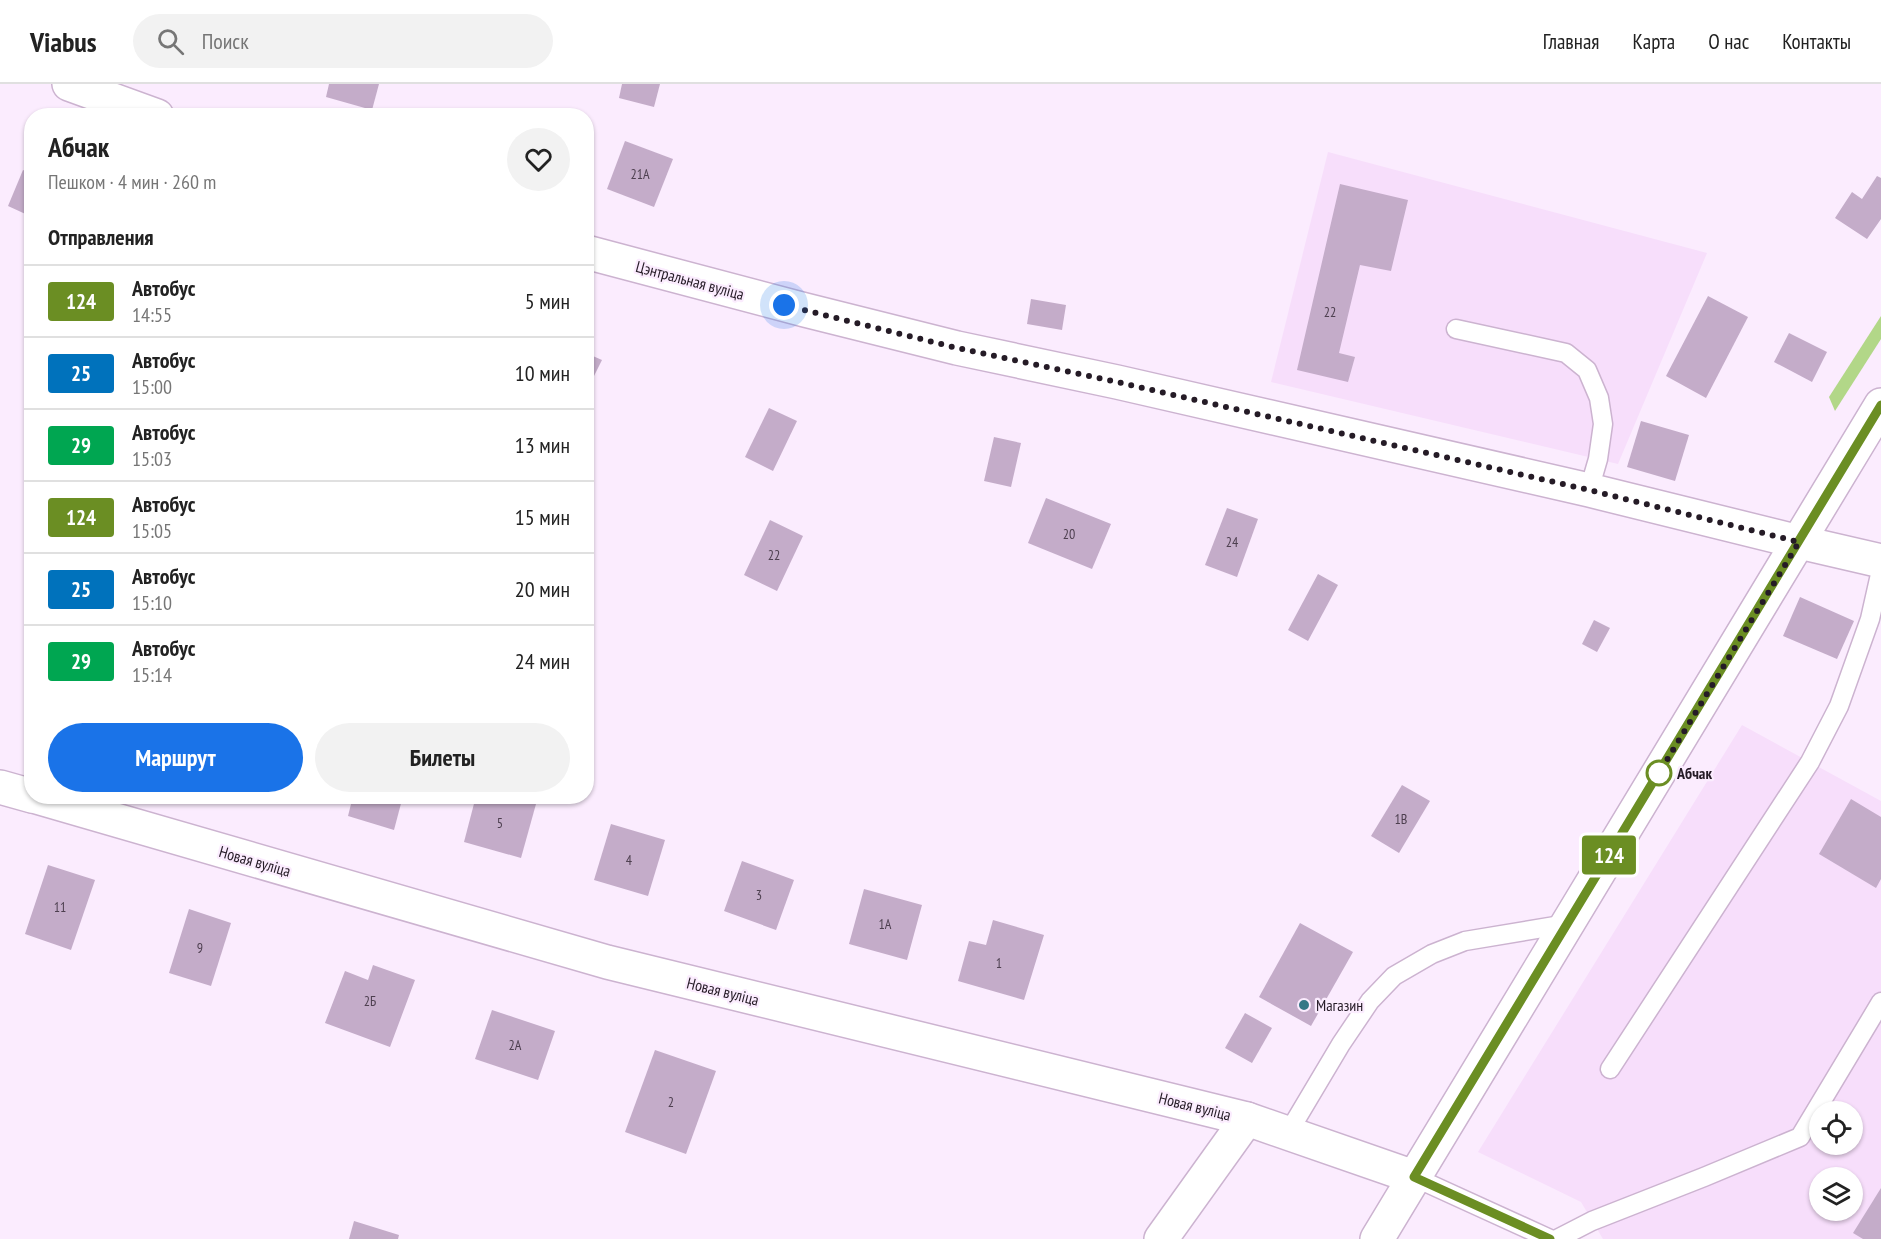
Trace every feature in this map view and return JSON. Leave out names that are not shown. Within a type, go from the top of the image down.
[{"type":"street","points":[[69,84],[135,108]]},
{"type":"street","name":"Цэнтральная вуліца","points":[[594,254],[946,345],[1589,490],[1881,561]]},
{"type":"street","points":[[1377,1239],[1881,405]]},
{"type":"street","name":"Новая вуліца","points":[[0,787],[24,794]]},
{"type":"street","name":"Новая вуліца","points":[[60,804],[607,962],[1247,1119],[1414,1177]]},
{"type":"street","points":[[1161,1239],[1247,1119]]},
{"type":"lane","points":[[1456,328],[1566,353],[1587,370],[1599,398],[1603,424],[1598,459],[1589,490]]},
{"type":"lane","points":[[1610,1069],[1810,762],[1839,706],[1870,619],[1881,570]]},
{"type":"lane","points":[[1288,1133],[1341,1044],[1370,1001],[1394,976],[1432,954],[1465,941],[1567,924]]},
{"type":"lane","points":[[1557,1239],[1592,1221],[1800,1137],[1881,1002]]},
{"type":"lane","points":[[1414,1177],[1550,1239]]},
{"type":"shaded area","points":[[1328,152],[1707,253],[1618,464],[1271,382]]},
{"type":"shaded area","points":[[1742,725],[1881,801],[1881,1239],[1603,1239],[1581,1202],[1478,1152]]},
{"type":"green space","points":[[1881,316],[1881,339],[1835,411],[1829,397]]},
{"type":"building","points":[[329,84],[379,84],[373,108],[326,97]]},
{"type":"building","points":[[622,84],[660,84],[654,107],[619,98]]},
{"type":"building","points":[[625,141],[673,159],[654,207],[607,189]]},
{"type":"building","points":[[23,170],[24,213],[8,206]]},
{"type":"building","points":[[1877,176],[1881,178],[1881,219],[1867,239],[1835,218],[1852,192],[1862,199]]},
{"type":"building","points":[[1340,184],[1408,200],[1391,271],[1360,265],[1339,353],[1355,357],[1348,382],[1297,370]]},
{"type":"building","points":[[1708,296],[1748,317],[1706,398],[1666,376]]},
{"type":"building","points":[[1031,299],[1066,305],[1062,330],[1027,324]]},
{"type":"building","points":[[1789,333],[1827,352],[1812,382],[1774,362]]},
{"type":"building","points":[[594,356],[602,360],[594,376]]},
{"type":"building","points":[[769,408],[797,421],[773,471],[745,457]]},
{"type":"building","points":[[1641,421],[1689,435],[1675,481],[1627,467]]},
{"type":"building","points":[[994,437],[1021,443],[1011,487],[984,481]]},
{"type":"building","points":[[1046,498],[1111,524],[1092,569],[1028,543]]},
{"type":"building","points":[[1227,508],[1258,519],[1237,577],[1205,565]]},
{"type":"building","points":[[770,520],[803,536],[777,591],[744,575]]},
{"type":"building","points":[[1318,574],[1338,585],[1308,641],[1288,630]]},
{"type":"building","points":[[1800,597],[1854,621],[1837,659],[1783,636]]},
{"type":"building","points":[[1594,620],[1610,628],[1597,652],[1582,644]]},
{"type":"building","points":[[1402,785],[1430,801],[1399,853],[1371,836]]},
{"type":"building","points":[[1851,799],[1881,817],[1881,879],[1876,888],[1819,854]]},
{"type":"building","points":[[351,804],[401,804],[394,830],[348,816]]},
{"type":"building","points":[[474,804],[536,804],[521,858],[464,842]]},
{"type":"building","points":[[611,824],[665,840],[648,896],[594,880]]},
{"type":"building","points":[[742,861],[794,880],[776,930],[724,911]]},
{"type":"building","points":[[48,865],[95,880],[71,950],[25,934]]},
{"type":"building","points":[[864,889],[922,905],[907,960],[849,944]]},
{"type":"building","points":[[189,909],[231,923],[211,986],[169,973]]},
{"type":"building","points":[[993,920],[1044,935],[1024,1000],[958,981],[969,941],[986,945]]},
{"type":"building","points":[[1300,923],[1353,952],[1311,1026],[1259,997]]},
{"type":"building","points":[[373,965],[415,980],[390,1047],[325,1023],[345,971],[368,980]]},
{"type":"building","points":[[492,1010],[555,1031],[538,1080],[475,1059]]},
{"type":"building","points":[[1245,1013],[1272,1028],[1252,1063],[1225,1048]]},
{"type":"building","points":[[655,1050],[716,1071],[686,1154],[625,1132]]},
{"type":"building","points":[[1881,1188],[1881,1239],[1863,1239],[1853,1233],[1860,1221],[1863,1221],[1863,1217]]},
{"type":"building","points":[[354,1221],[399,1235],[398,1239],[349,1239]]},
{"type":"bus line","name":"124","points":[[1550,1239],[1414,1177],[1881,405]]},
{"type":"place","name":"Абчак","points":[[1659,773]]},
{"type":"place","name":"Магазин","points":[[1304,1005]]},
{"type":"route","points":[[784,305],[957,348],[1117,382],[1589,490],[1799,542],[1659,773]]}]
